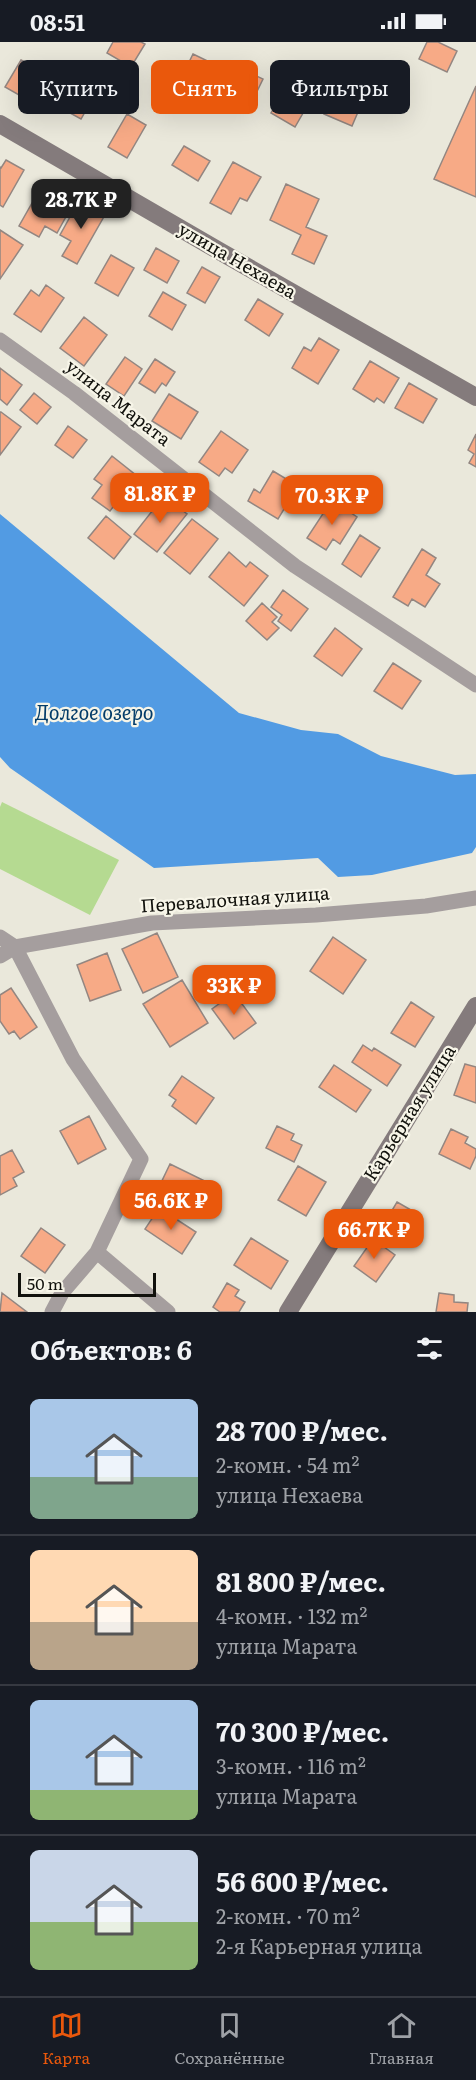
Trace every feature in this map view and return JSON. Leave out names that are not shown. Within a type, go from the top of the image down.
[{"type":"street","name":"улица Нехаева","points":[[0,124],[476,397]]},
{"type":"street","name":"улица Марата","points":[[0,340],[74,393],[295,566],[476,685]]},
{"type":"street","name":"Перевалочная улица","points":[[0,956],[15,947],[152,923],[316,915],[426,906],[476,898]]},
{"type":"street","points":[[0,937],[15,947],[74,1059],[141,1158],[97,1252],[62,1293],[52,1312]]},
{"type":"street","name":"Карьерная улица","points":[[288,1312],[476,1006]]},
{"type":"street","points":[[97,1252],[168,1312]]},
{"type":"green space","points":[[2,802],[119,860],[90,915],[0,869],[0,807]]},
{"type":"water","name":"Долгое озеро","points":[[0,514],[239,713],[301,730],[338,734],[381,756],[455,775],[476,774],[476,847],[472,853],[372,875],[338,877],[318,858],[154,868],[10,768],[0,757]]},
{"type":"building","points":[[113,42],[145,44],[135,60],[119,60],[107,53]]},
{"type":"building","points":[[427,42],[438,42],[457,51],[447,72],[419,59]]},
{"type":"building","points":[[193,54],[206,60],[190,60]]},
{"type":"building","points":[[18,65],[18,94],[5,87]]},
{"type":"building","points":[[258,77],[263,79],[258,89]]},
{"type":"building","points":[[476,86],[476,197],[434,179]]},
{"type":"building","points":[[72,114],[84,114],[81,119]]},
{"type":"building","points":[[127,114],[146,125],[127,158],[108,147]]},
{"type":"building","points":[[273,114],[302,114],[295,127]]},
{"type":"building","points":[[324,114],[357,114],[352,126]]},
{"type":"building","points":[[184,146],[210,161],[198,181],[172,165]]},
{"type":"building","points":[[6,160],[24,170],[3,207],[0,205],[0,167]]},
{"type":"building","points":[[233,162],[261,177],[247,201],[240,198],[231,214],[210,203]]},
{"type":"building","points":[[63,184],[79,193],[57,233],[45,226],[39,237],[19,226],[40,189],[56,198]]},
{"type":"building","points":[[286,184],[319,199],[306,227],[327,236],[314,264],[292,254],[301,235],[270,220]]},
{"type":"building","points":[[80,199],[106,213],[77,264],[62,256],[71,241],[60,235]]},
{"type":"building","points":[[0,230],[23,245],[0,279]]},
{"type":"building","points":[[156,248],[179,261],[167,283],[144,270]]},
{"type":"building","points":[[111,255],[134,268],[118,296],[95,283]]},
{"type":"building","points":[[202,267],[220,277],[205,303],[187,293]]},
{"type":"building","points":[[46,285],[64,298],[41,332],[14,314],[31,290],[39,296]]},
{"type":"building","points":[[163,292],[186,305],[172,330],[149,316]]},
{"type":"building","points":[[258,299],[283,314],[269,336],[245,320]]},
{"type":"building","points":[[84,317],[107,335],[84,366],[60,348]]},
{"type":"building","points":[[319,338],[339,350],[318,384],[292,368],[304,347],[311,351]]},
{"type":"building","points":[[125,357],[142,369],[124,396],[106,384]]},
{"type":"building","points":[[155,359],[175,372],[166,386],[162,383],[155,393],[139,383]]},
{"type":"building","points":[[370,361],[399,378],[384,403],[377,398],[374,402],[353,389]]},
{"type":"building","points":[[0,368],[22,385],[7,405],[0,399]]},
{"type":"building","points":[[409,383],[437,399],[423,423],[395,408]]},
{"type":"building","points":[[34,393],[51,407],[37,424],[20,410]]},
{"type":"building","points":[[169,394],[198,412],[181,439],[152,421]]},
{"type":"building","points":[[0,412],[21,427],[0,455]]},
{"type":"building","points":[[68,426],[87,440],[73,458],[55,445]]},
{"type":"building","points":[[221,431],[248,450],[232,473],[225,468],[219,476],[199,462]]},
{"type":"building","points":[[476,434],[476,467],[469,463],[474,454],[468,450]]},
{"type":"building","points":[[112,456],[137,476],[110,511],[92,498],[102,485],[94,479]]},
{"type":"building","points":[[273,471],[298,486],[278,519],[248,501],[254,489],[260,493]]},
{"type":"building","points":[[164,496],[187,514],[157,552],[134,534]]},
{"type":"building","points":[[332,500],[357,517],[340,544],[333,539],[326,550],[307,538]]},
{"type":"building","points":[[106,516],[131,537],[114,559],[88,538]]},
{"type":"building","points":[[192,519],[218,539],[190,574],[164,553]]},
{"type":"building","points":[[360,535],[380,548],[361,577],[342,564]]},
{"type":"building","points":[[422,549],[436,558],[426,575],[440,584],[425,607],[412,599],[408,606],[393,597]]},
{"type":"building","points":[[229,552],[246,567],[250,562],[268,576],[244,606],[209,577]]},
{"type":"building","points":[[283,590],[308,609],[291,631],[278,621],[282,615],[271,607]]},
{"type":"building","points":[[262,603],[277,617],[272,622],[279,628],[267,640],[246,621]]},
{"type":"building","points":[[335,628],[362,649],[342,676],[314,656]]},
{"type":"building","points":[[393,663],[421,681],[402,709],[374,691]]},
{"type":"building","points":[[157,933],[178,977],[143,993],[122,949]]},
{"type":"building","points":[[333,937],[366,960],[343,994],[310,971]]},
{"type":"building","points":[[107,953],[121,990],[90,1001],[77,965]]},
{"type":"building","points":[[182,980],[208,1023],[170,1047],[143,1004]]},
{"type":"building","points":[[11,988],[37,1027],[20,1039],[14,1031],[9,1034],[0,1021],[0,995]]},
{"type":"building","points":[[234,993],[256,1023],[234,1039],[212,1009]]},
{"type":"building","points":[[411,1002],[434,1017],[415,1047],[391,1033]]},
{"type":"building","points":[[363,1045],[372,1051],[374,1048],[401,1065],[387,1086],[352,1062]]},
{"type":"building","points":[[465,1064],[476,1067],[476,1103],[454,1095]]},
{"type":"building","points":[[334,1065],[371,1090],[356,1112],[319,1087]]},
{"type":"building","points":[[182,1076],[214,1098],[196,1124],[172,1106],[176,1100],[169,1095]]},
{"type":"building","points":[[89,1116],[106,1149],[78,1164],[60,1131]]},
{"type":"building","points":[[277,1126],[294,1134],[291,1140],[302,1145],[294,1162],[266,1148]]},
{"type":"building","points":[[451,1129],[468,1137],[465,1143],[476,1149],[476,1156],[470,1169],[439,1154]]},
{"type":"building","points":[[12,1150],[24,1172],[13,1178],[17,1186],[0,1195],[0,1156]]},
{"type":"building","points":[[170,1164],[209,1183],[198,1206],[190,1202],[185,1213],[168,1205],[174,1194],[159,1187]]},
{"type":"building","points":[[298,1166],[326,1182],[306,1216],[278,1200]]},
{"type":"building","points":[[397,1202],[418,1214],[402,1242],[381,1229]]},
{"type":"building","points":[[159,1208],[196,1232],[182,1254],[145,1229]]},
{"type":"building","points":[[41,1228],[65,1245],[45,1273],[21,1256]]},
{"type":"building","points":[[251,1238],[288,1261],[271,1289],[234,1265]]},
{"type":"building","points":[[373,1239],[395,1255],[376,1282],[354,1266]]},
{"type":"building","points":[[227,1283],[239,1290],[235,1296],[245,1302],[239,1312],[220,1312],[213,1307]]},
{"type":"building","points":[[2,1293],[27,1312],[0,1312]]},
{"type":"building","points":[[439,1293],[454,1295],[454,1302],[468,1303],[467,1312],[436,1312]]}]
